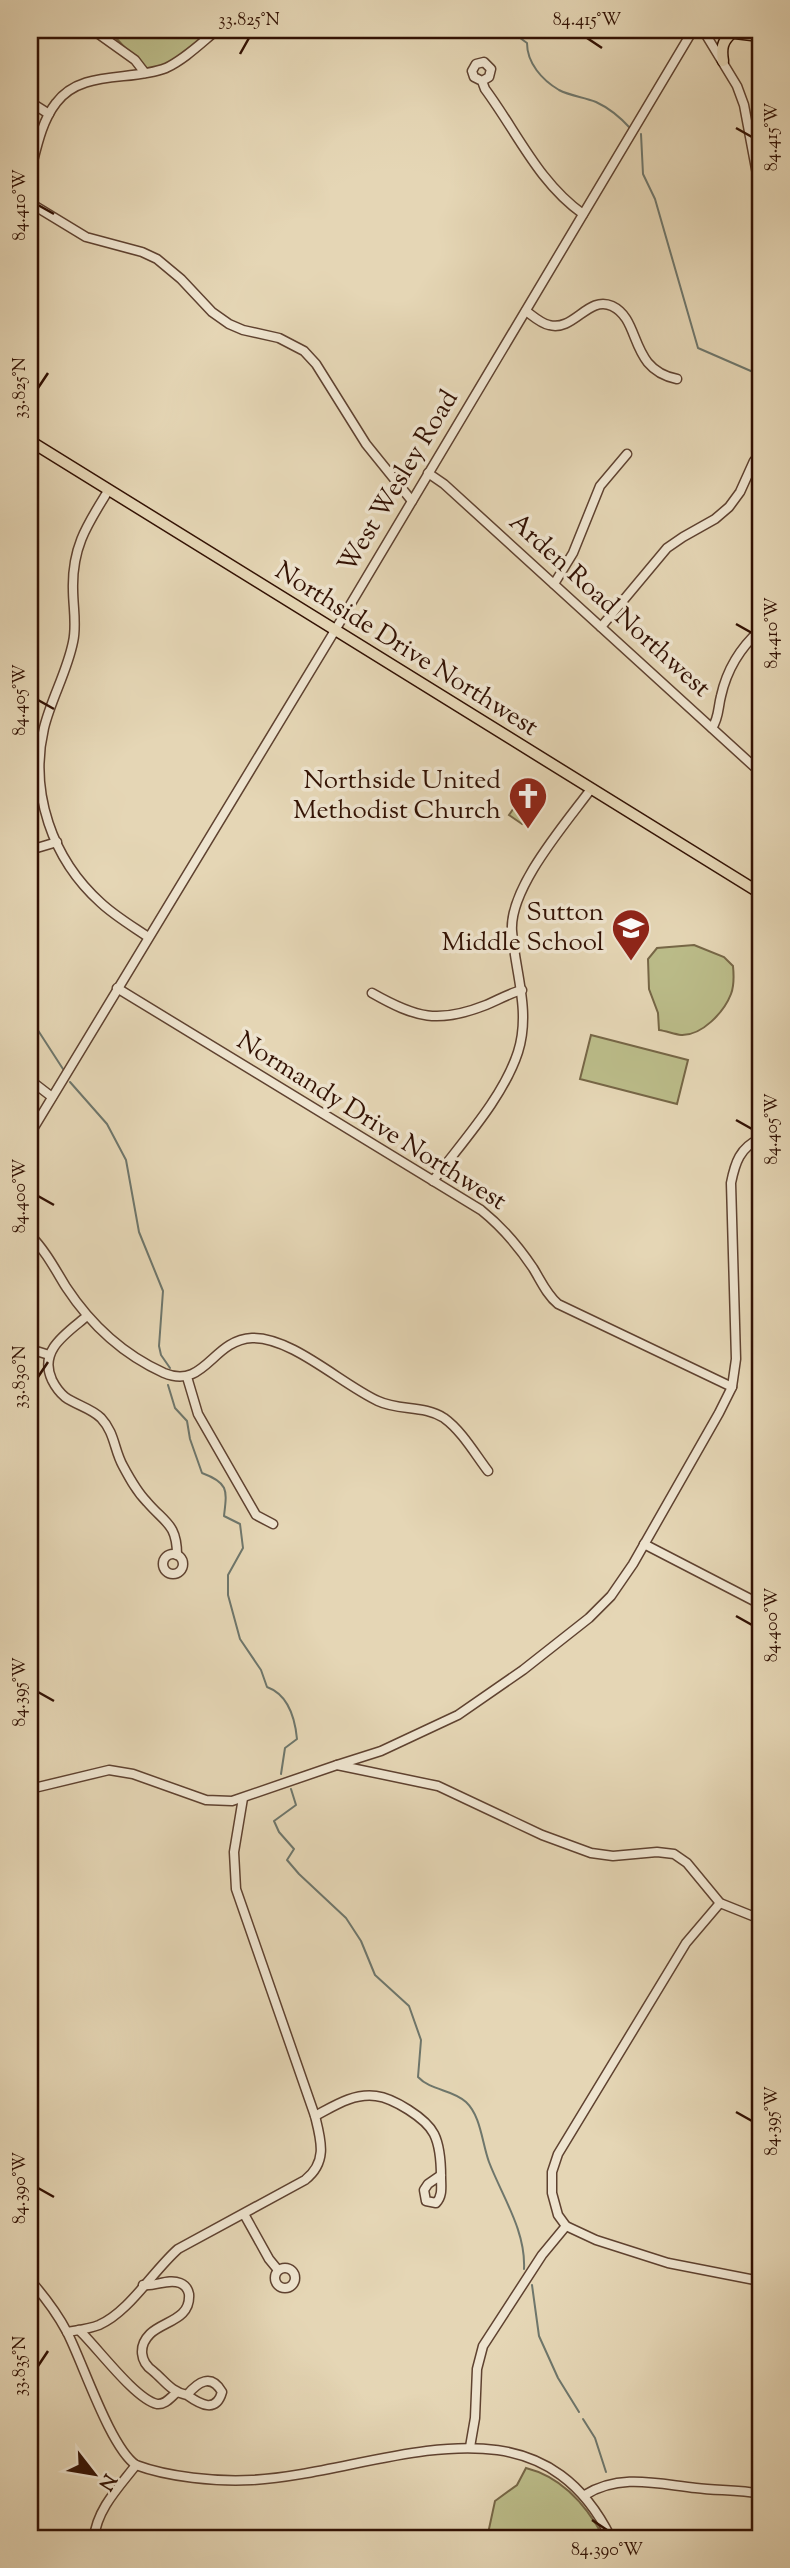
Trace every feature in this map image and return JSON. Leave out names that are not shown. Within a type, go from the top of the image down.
[{"type":"main road","points":[[710,30],[760,36]]},
{"type":"main road","points":[[723,61],[721,50],[732,33]]},
{"type":"main road","name":"Northside Drive Northwest","points":[[30,441],[760,893]]},
{"type":"street","points":[[93,30],[135,60],[145,73]]},
{"type":"street","points":[[30,173],[49,114],[61,97],[78,85],[145,73],[178,62],[217,30]]},
{"type":"street","name":"West Wesley Road","points":[[30,1134],[335,631],[693,30]]},
{"type":"street","points":[[703,30],[737,86],[744,105],[760,190]]},
{"type":"street","points":[[482,81],[534,166],[583,214]]},
{"type":"street","points":[[30,102],[49,114]]},
{"type":"street","points":[[30,203],[86,237],[157,259],[181,279],[212,312],[229,324],[279,338],[304,351],[316,364],[366,444],[412,501]]},
{"type":"street","points":[[526,311],[545,324],[556,326],[571,321],[595,305],[604,303],[612,306],[622,313],[649,364],[664,375],[677,379]]},
{"type":"street","points":[[554,584],[573,554],[600,485],[627,454]]},
{"type":"street","points":[[601,627],[667,548],[715,520],[729,507],[760,454]]},
{"type":"street","name":"Arden Road Northwest","points":[[428,473],[444,484],[760,772]]},
{"type":"street","points":[[108,491],[84,529],[76,550],[73,572],[73,642],[48,715],[41,745],[41,796],[69,867],[114,914],[148,937]]},
{"type":"street","points":[[712,728],[732,664],[741,650],[760,631]]},
{"type":"street","points":[[433,1181],[489,1106],[511,1069],[523,1030],[522,990],[512,930],[518,898],[526,881],[591,789]]},
{"type":"street","points":[[30,850],[57,842]]},
{"type":"street","name":"Normandy Drive Northwest","points":[[117,988],[494,1221],[525,1257],[549,1295],[558,1304],[732,1387]]},
{"type":"street","points":[[372,993],[408,1012],[439,1017],[462,1014],[522,990]]},
{"type":"street","points":[[30,1080],[52,1097]]},
{"type":"street","points":[[30,1789],[109,1770],[133,1774],[206,1800],[219,1802],[243,1798],[303,1775],[381,1751],[440,1724],[523,1671],[578,1628],[599,1609],[623,1580],[732,1387],[736,1359],[731,1183],[737,1160],[744,1148],[760,1139]]},
{"type":"street","points":[[30,1235],[87,1317],[133,1357],[166,1374],[187,1377],[199,1372],[218,1352],[235,1342],[250,1338],[275,1340],[379,1402],[423,1409],[442,1417],[458,1430],[488,1471]]},
{"type":"street","points":[[87,1317],[57,1342],[49,1355],[48,1369],[55,1386],[65,1397],[93,1411],[106,1423],[114,1438],[121,1464],[139,1493],[173,1529],[177,1541],[177,1555]]},
{"type":"street","points":[[30,1349],[49,1355]]},
{"type":"street","points":[[187,1377],[198,1414],[256,1515],[272,1524]]},
{"type":"street","points":[[644,1544],[760,1604]]},
{"type":"street","points":[[337,1765],[438,1786],[542,1835],[592,1853],[613,1856],[657,1852],[674,1854],[687,1863],[720,1903],[760,1919]]},
{"type":"street","points":[[67,2332],[100,2325],[115,2316],[178,2249],[305,2180],[315,2171],[321,2160],[322,2149],[314,2116],[236,1889],[234,1852],[243,1798]]},
{"type":"street","points":[[720,1903],[686,1944],[558,2154],[552,2172],[552,2193],[558,2215],[566,2226],[596,2240],[668,2263],[760,2281]]},
{"type":"street","points":[[314,2116],[357,2096],[375,2095],[392,2100],[433,2132],[441,2175]]},
{"type":"street","points":[[244,2214],[278,2270]]},
{"type":"street","points":[[470,2447],[475,2418],[477,2369],[483,2346],[542,2255],[566,2226]]},
{"type":"street","points":[[30,2280],[67,2332],[116,2440],[127,2458],[136,2465],[205,2479],[252,2480],[422,2451],[470,2447],[504,2451],[535,2460],[562,2475],[585,2495],[611,2538]]},
{"type":"street","points":[[142,2285],[176,2282],[187,2287],[187,2306],[181,2316],[149,2334],[142,2348],[141,2358],[147,2367],[176,2393],[187,2395]]},
{"type":"street","points":[[79,2330],[141,2396],[157,2404],[164,2403],[176,2393]]},
{"type":"street","points":[[94,2538],[104,2506],[136,2465]]},
{"type":"street","points":[[585,2495],[598,2489],[644,2480],[760,2494]]},
{"type":"green space","points":[[103,30],[211,30],[185,60],[146,70],[115,37]]},
{"type":"green space","points":[[522,796],[533,803],[529,810],[531,812],[522,824],[509,815]]},
{"type":"green space","points":[[694,945],[724,957],[733,966],[731,994],[718,1015],[697,1032],[681,1035],[659,1030],[658,1013],[649,989],[648,959],[657,948]]},
{"type":"green space","points":[[591,1035],[688,1060],[677,1104],[580,1079]]},
{"type":"green space","points":[[526,2468],[551,2478],[572,2494],[590,2515],[604,2538],[487,2538],[495,2501],[517,2485]]},
{"type":"waterway","points":[[509,30],[527,43],[533,64],[553,86],[563,92],[601,104],[630,128]]},
{"type":"waterway","points":[[641,134],[643,174],[655,199],[698,348],[760,375]]},
{"type":"waterway","points":[[30,1018],[63,1069]]},
{"type":"waterway","points":[[70,1082],[107,1124],[126,1160],[139,1232],[163,1291],[159,1346],[161,1355],[170,1368]]},
{"type":"waterway","points":[[168,1385],[175,1408],[187,1421],[190,1439],[202,1473],[217,1480],[224,1488],[224,1516],[240,1524],[243,1548],[228,1575],[228,1595],[240,1639],[261,1670],[267,1687],[286,1701],[295,1723],[297,1739],[285,1748],[281,1774]]},
{"type":"waterway","points":[[291,1789],[296,1805],[274,1821],[279,1832],[294,1849],[287,1860],[346,1918],[361,1941],[375,1975],[409,2006],[421,2040],[418,2077],[423,2082],[460,2098],[471,2108],[478,2122],[489,2162],[517,2227],[524,2255],[524,2269]]},
{"type":"waterway","points":[[532,2285],[539,2336],[558,2378],[579,2412]]},
{"type":"waterway","points":[[583,2419],[595,2438],[606,2472]]},
{"type":"place","name":"Northside United Methodist Church","points":[[528,830]]},
{"type":"place","name":"Sutton Middle School","points":[[631,962]]}]
